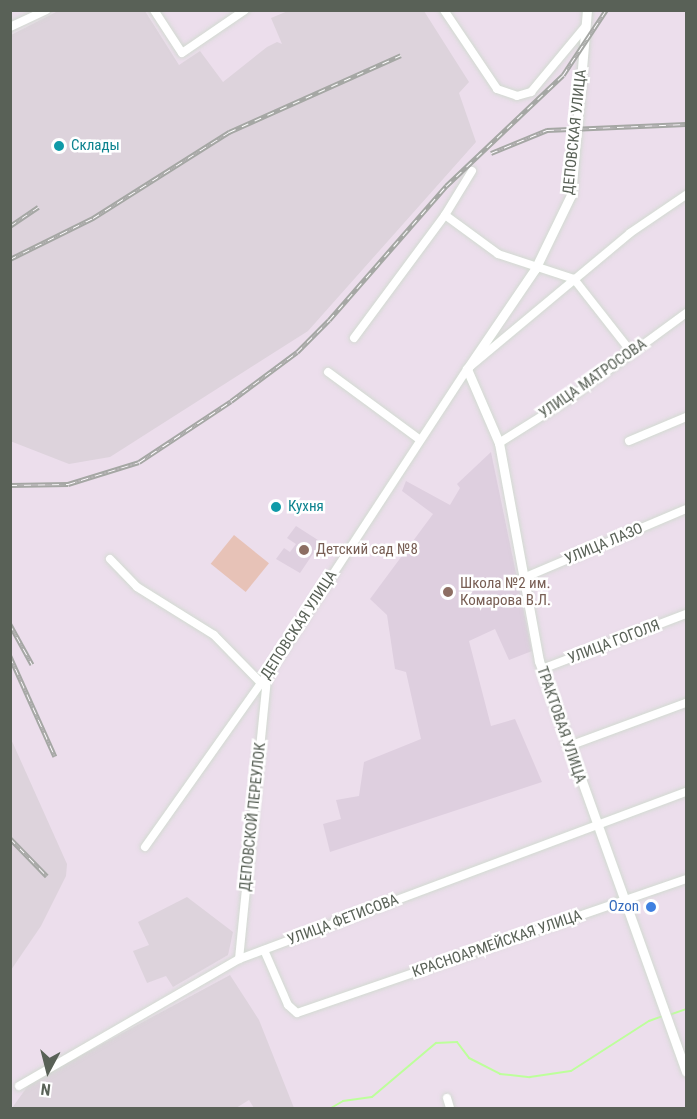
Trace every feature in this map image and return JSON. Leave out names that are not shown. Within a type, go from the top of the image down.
[{"type":"street","points":[[10,27],[46,10]]},
{"type":"street","points":[[154,10],[182,53],[245,10]]},
{"type":"street","points":[[444,10],[497,88],[517,96],[531,92],[585,27]]},
{"type":"street","name":"ДЕПОВСКАЯ УЛИЦА","points":[[145,847],[267,675],[419,440],[536,269],[571,195],[586,10]]},
{"type":"street","points":[[354,338],[445,215],[472,171]]},
{"type":"street","name":"ДЕПОВСКАЯ УЛИЦА","points":[[467,369],[630,233],[687,195]]},
{"type":"street","points":[[445,215],[498,254],[536,269],[574,279],[632,353]]},
{"type":"street","name":"УЛИЦА МАТРОСОВА","points":[[499,443],[687,313]]},
{"type":"street","name":"ТРАКТОВАЯ УЛИЦА","points":[[467,369],[499,443],[521,579],[542,669],[595,825],[687,1072]]},
{"type":"street","points":[[328,372],[419,440]]},
{"type":"street","points":[[628,441],[687,417]]},
{"type":"street","name":"УЛИЦА ЛАЗО","points":[[521,579],[687,509]]},
{"type":"street","points":[[110,559],[137,587],[214,635],[261,683]]},
{"type":"street","name":"УЛИЦА ГОГОЛЯ","points":[[542,669],[687,614]]},
{"type":"street","name":"ДЕПОВСКОЙ ПЕРЕУЛОК","points":[[239,959],[267,675]]},
{"type":"street","points":[[569,746],[687,704]]},
{"type":"street","name":"УЛИЦА ФЕТИСОВА","points":[[19,1086],[239,959],[687,792]]},
{"type":"street","name":"КРАСНОАРМЕЙСКАЯ УЛИЦА","points":[[264,950],[288,1005],[297,1013],[687,879]]},
{"type":"street","points":[[447,1098],[450,1108]]},
{"type":"shaded area","points":[[60,10],[145,11],[179,65],[200,51],[223,82],[267,47],[277,42],[282,44],[271,18],[288,11],[424,11],[469,82],[459,93],[476,142],[308,331],[110,457],[69,464],[10,441],[11,35]]},
{"type":"shaded area","points":[[491,452],[532,651],[509,660],[495,629],[469,641],[491,726],[515,719],[542,782],[330,852],[323,824],[341,819],[336,800],[359,796],[364,762],[421,739],[406,672],[395,669],[387,615],[370,599],[433,514],[402,491],[406,481],[450,505],[460,488],[457,484]]},
{"type":"shaded area","name":"Детский сад №8","points":[[296,526],[321,542],[300,573],[276,559],[284,548],[290,552],[296,544],[287,538]]},
{"type":"shaded area","points":[[234,535],[269,563],[246,592],[211,564]]},
{"type":"shaded area","points":[[11,739],[67,864],[66,876],[41,926],[11,970]]},
{"type":"shaded area","points":[[187,897],[233,932],[228,955],[173,987],[166,976],[147,983],[133,951],[149,945],[138,922]]},
{"type":"shaded area","points":[[230,975],[259,1020],[294,1108],[254,1108],[249,1100],[236,1108],[12,1108],[30,1083]]},
{"type":"waterway","points":[[669,1015],[686,1009]]},
{"type":"waterway","points":[[331,1108],[343,1101],[372,1097],[436,1043],[457,1042],[469,1058],[500,1074],[530,1077],[571,1071],[649,1021],[663,1016]]},
{"type":"railway","points":[[10,485],[68,484],[139,462],[231,401],[297,352],[329,320],[446,186],[563,75],[606,10]]},
{"type":"railway","points":[[10,259],[93,218],[229,132],[401,55]]},
{"type":"railway","points":[[491,153],[547,130],[686,124]]},
{"type":"railway","points":[[10,226],[38,207]]},
{"type":"railway","points":[[10,624],[32,664]]},
{"type":"railway","points":[[10,656],[55,756]]},
{"type":"railway","points":[[10,838],[47,876]]},
{"type":"place","name":"Склады","points":[[59,146]]},
{"type":"place","name":"Кухня","points":[[276,507]]},
{"type":"place","name":"Детский сад №8","points":[[304,550]]},
{"type":"place","name":"Школа №2 им. Комарова В.Л.","points":[[448,592]]},
{"type":"place","name":"Ozon","points":[[651,907]]}]
